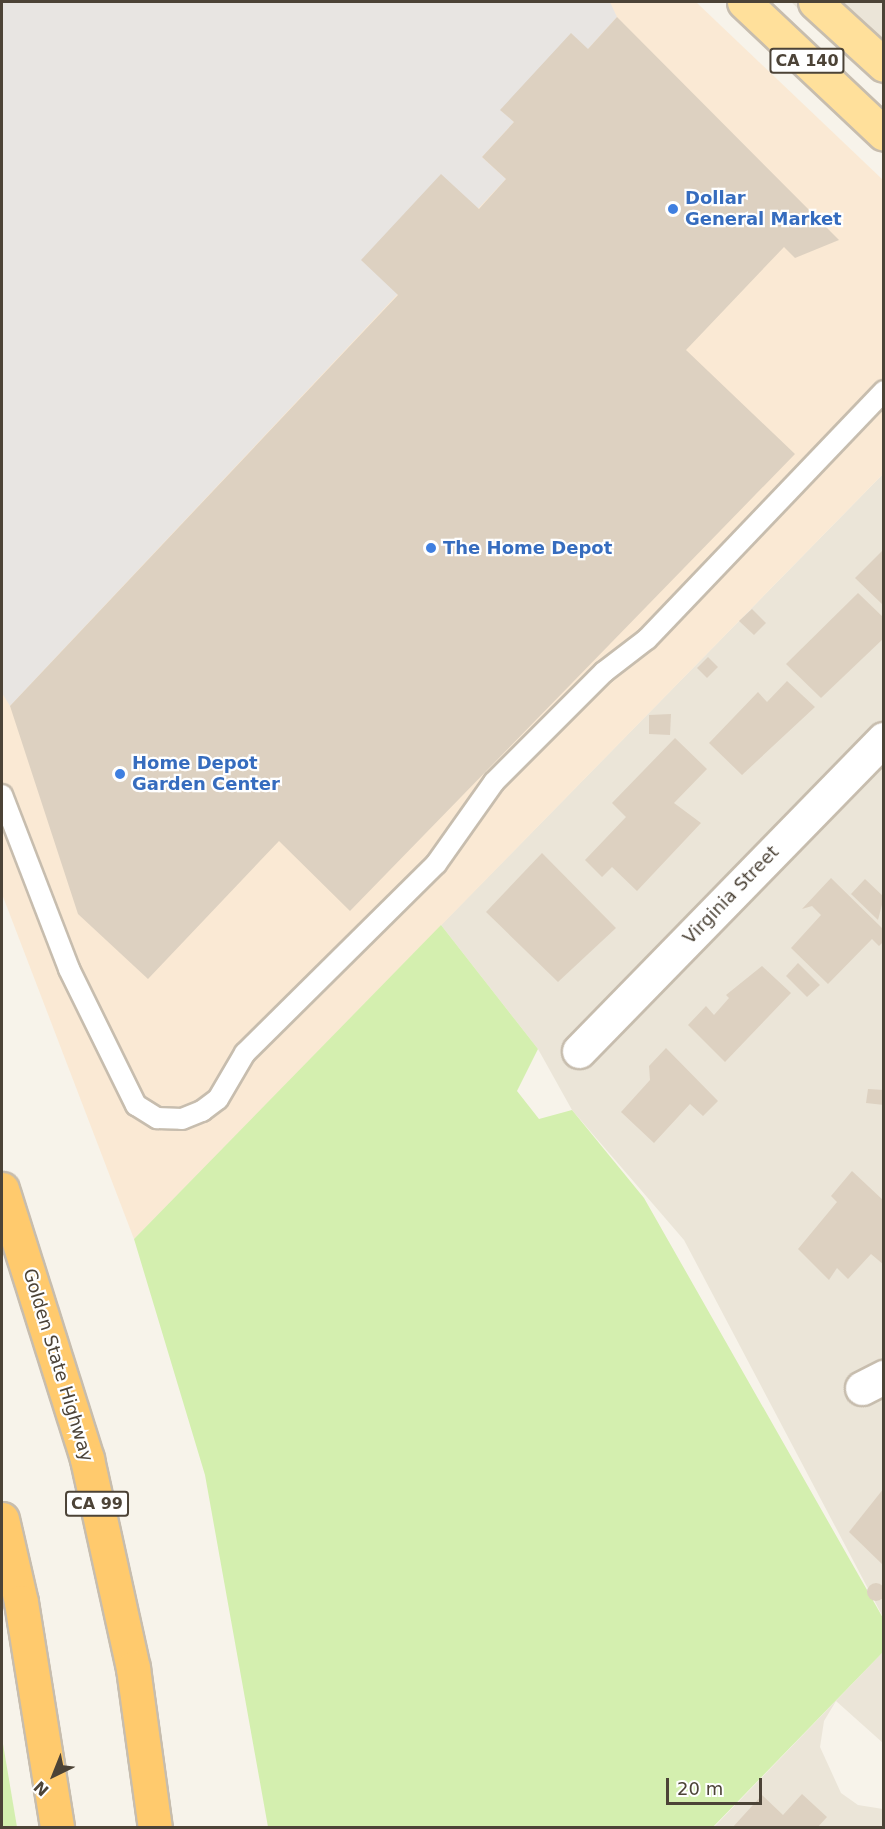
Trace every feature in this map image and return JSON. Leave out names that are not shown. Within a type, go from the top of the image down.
[{"type":"highway","name":"Golden State Highway","points":[[2,1189],[87,1459],[133,1668],[155,1827]]},
{"type":"highway","points":[[2,1519],[21,1602],[57,1827]]},
{"type":"main road","name":"CA 140","points":[[744,2],[884,134]]},
{"type":"main road","name":"CA 140","points":[[815,2],[884,65]]},
{"type":"street","name":"Virginia Street","points":[[579,1051],[884,739]]},
{"type":"lane","points":[[2,795],[69,969],[136,1105],[157,1118],[182,1119],[202,1111],[218,1099],[245,1053],[436,864],[494,782],[604,672],[647,639],[884,391]]},
{"type":"shaded area","points":[[2,2],[696,2],[883,180],[883,474],[134,1239],[2,894]]},
{"type":"shaded area","points":[[2,2],[610,2],[617,17],[588,49],[501,110],[514,122],[482,157],[506,179],[10,706],[2,693]]},
{"type":"shaded area","points":[[791,2],[883,2],[883,86]]},
{"type":"shaded area","points":[[883,474],[883,1617],[684,1240],[572,1110],[538,1049],[441,925]]},
{"type":"shaded area","points":[[883,1652],[883,1743],[836,1701],[824,1721],[820,1747],[841,1793],[858,1805],[883,1809],[883,1827],[713,1828]]},
{"type":"green space","points":[[441,925],[538,1049],[517,1091],[539,1119],[572,1110],[644,1198],[883,1618],[883,1652],[713,1827],[268,1827],[205,1475],[134,1239]]},
{"type":"green space","points":[[2,1738],[17,1827],[2,1827]]},
{"type":"building","name":"The Home Depot","points":[[617,17],[839,240],[795,258],[784,247],[686,350],[795,454],[350,911],[279,841],[148,979],[78,914],[10,706],[398,295],[361,260],[441,174],[479,209],[506,179],[482,157],[514,122],[500,110],[571,33],[588,49]]},
{"type":"building","points":[[884,549],[884,606],[855,578]]},
{"type":"building","points":[[858,593],[884,618],[884,638],[821,698],[786,664]]},
{"type":"building","points":[[752,609],[766,623],[754,635],[739,621]]},
{"type":"building","points":[[708,657],[718,667],[707,678],[697,668]]},
{"type":"building","points":[[787,681],[815,707],[742,775],[709,743],[758,692],[767,702]]},
{"type":"building","points":[[671,714],[670,735],[649,734],[649,715]]},
{"type":"building","points":[[675,738],[707,769],[674,803],[701,823],[637,891],[612,867],[602,877],[585,860],[626,817],[612,803]]},
{"type":"building","points":[[542,853],[616,928],[558,982],[486,912]]},
{"type":"building","points":[[831,878],[882,928],[884,941],[879,946],[872,939],[828,984],[791,948],[821,915],[812,906],[802,909]]},
{"type":"building","points":[[865,879],[884,897],[878,920],[851,894]]},
{"type":"building","points":[[798,963],[820,985],[807,997],[786,976]]},
{"type":"building","points":[[762,966],[791,993],[725,1062],[688,1025],[706,1006],[714,1015],[729,998],[726,995]]},
{"type":"building","points":[[666,1048],[718,1101],[703,1116],[690,1104],[654,1143],[621,1112],[650,1080],[649,1066]]},
{"type":"building","points":[[868,1089],[884,1090],[884,1105],[866,1103]]},
{"type":"building","points":[[852,1171],[884,1201],[884,1265],[871,1254],[848,1279],[837,1268],[829,1280],[798,1249],[837,1202],[831,1196]]},
{"type":"building","points":[[884,1488],[884,1566],[849,1532]]},
{"type":"building","points":[[876,1583],[882,1586],[885,1592],[882,1598],[876,1601],[870,1598],[867,1592],[870,1586]]},
{"type":"building","points":[[802,1794],[827,1817],[817,1828],[732,1828],[762,1795],[783,1815]]},
{"type":"place","name":"Dollar General Market","points":[[673,209]]},
{"type":"place","name":"The Home Depot","points":[[431,548]]},
{"type":"place","name":"Home Depot Garden Center","points":[[120,774]]}]
